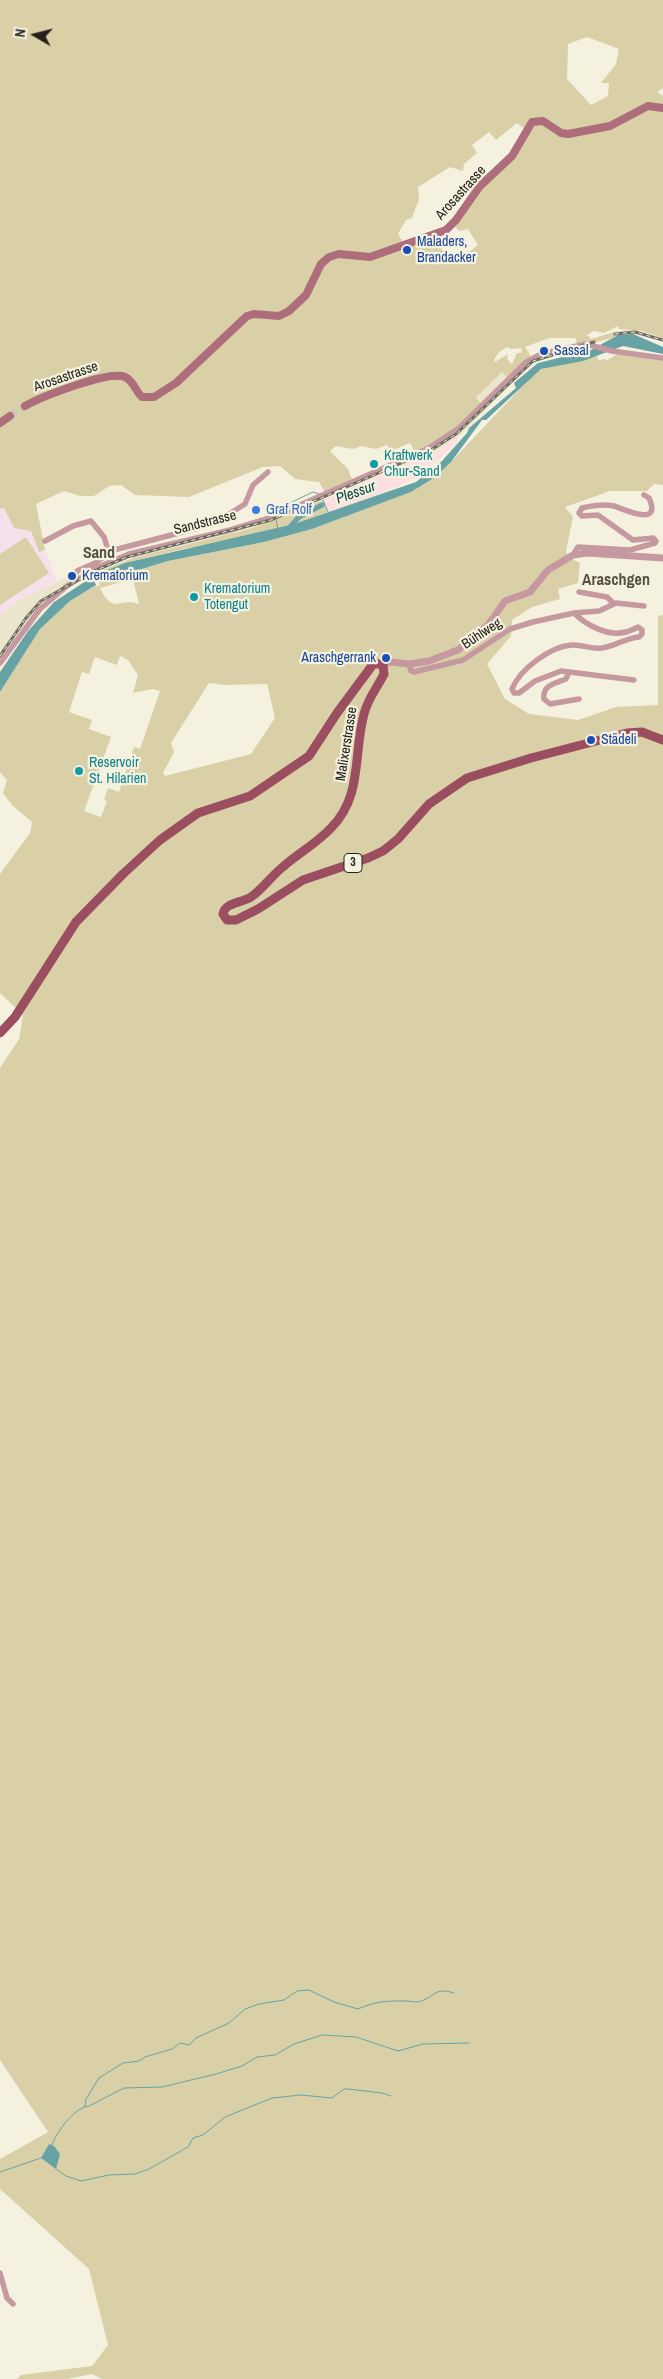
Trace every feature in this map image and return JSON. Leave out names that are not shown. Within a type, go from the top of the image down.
[{"type":"main road","name":"Arosastrasse","points":[[25,406],[110,375],[121,376],[129,380],[142,397],[154,397],[198,364],[243,318],[254,314],[279,316],[289,311],[309,291],[321,264],[328,256],[343,254],[370,257],[446,230],[456,220],[480,186],[512,156],[528,127],[535,121],[546,122],[561,133],[568,134],[610,126],[650,105],[663,108]]},
{"type":"main road","points":[[0,423],[10,416]]},
{"type":"main road","name":"Malixerstrasse","points":[[0,1034],[15,1017],[76,922],[147,851],[198,813],[250,796],[309,756],[370,666],[377,663],[383,665],[384,674],[371,694],[363,715],[354,789],[345,811],[328,832],[283,866],[255,894],[226,907],[223,912],[225,919],[231,921],[238,919],[308,878],[378,854],[398,839],[434,801],[471,776],[530,758],[630,733],[647,733],[663,740]]},
{"type":"street","name":"Sandstrasse","points":[[0,663],[34,616],[76,580],[96,568],[129,554],[222,532],[273,517],[434,446],[451,435],[534,357],[590,345],[612,351],[663,358]]},
{"type":"street","points":[[76,580],[74,575],[77,571],[95,563],[109,553],[138,542],[198,528],[222,518],[244,505],[253,485],[268,472]]},
{"type":"street","points":[[573,555],[578,547],[630,550],[655,543],[656,539],[653,538],[633,540],[598,516],[593,514],[582,516],[579,513],[582,508],[608,506],[635,515],[645,514],[651,505],[649,498],[644,495]]},
{"type":"street","points":[[45,541],[73,526],[92,521],[103,536],[109,553]]},
{"type":"street","points":[[383,665],[390,662],[409,664],[434,659],[461,648],[488,625],[506,601],[530,592],[551,567],[573,555],[586,552],[663,558]]},
{"type":"street","name":"Bühlweg","points":[[579,592],[608,598],[613,603]]},
{"type":"street","name":"Bühlweg","points":[[409,664],[411,671],[416,672],[457,663],[494,642],[513,628],[574,612],[599,611],[613,603],[644,606]]},
{"type":"street","points":[[574,612],[589,625],[606,632],[622,633],[638,627],[642,633],[640,637],[605,648],[596,649],[573,644],[550,651],[528,668],[514,684],[512,690],[518,694],[537,680],[559,672],[634,680]]},
{"type":"street","points":[[569,672],[566,679],[546,688],[544,699],[550,704],[579,700]]},
{"type":"street","points":[[0,2273],[7,2298],[13,2304]]},
{"type":"shaded area","points":[[0,0],[663,0],[663,88],[657,92],[663,96],[663,338],[642,331],[619,329],[618,326],[604,333],[594,331],[587,335],[591,339],[614,332],[615,337],[577,347],[576,338],[549,338],[525,347],[532,358],[509,379],[502,372],[476,398],[482,405],[459,428],[416,454],[410,443],[391,451],[387,445],[376,449],[361,446],[353,449],[336,446],[330,451],[348,469],[353,482],[326,494],[319,482],[295,479],[280,466],[263,467],[189,497],[135,495],[121,485],[109,486],[94,496],[80,496],[64,491],[36,504],[45,550],[39,552],[31,531],[14,528],[4,508],[0,509]],"holes":[[[587,37],[619,49],[616,64],[601,83],[609,83],[608,96],[591,105],[567,79],[568,44]],[[517,123],[526,130],[502,167],[474,194],[453,224],[459,231],[468,229],[478,245],[454,264],[431,236],[405,246],[398,234],[406,220],[412,218],[419,199],[418,187],[450,167],[463,171],[464,164],[477,153],[472,145],[489,132],[496,140]],[[507,347],[511,349],[522,348],[521,353],[517,353],[512,364],[507,359],[508,354],[495,362],[494,360],[499,352]]]},
{"type":"shaded area","points":[[629,329],[663,338],[663,342],[637,334],[615,336],[614,332]]},
{"type":"shaded area","points":[[564,350],[565,352],[544,357],[531,363],[460,436],[435,452],[267,523],[133,558],[132,554],[256,523],[429,448],[502,372],[532,358]]},
{"type":"shaded area","points":[[617,354],[663,360],[663,485],[654,484],[647,491],[610,491],[565,507],[573,517],[566,551],[568,557],[580,563],[578,583],[558,589],[560,599],[532,607],[512,620],[511,636],[487,664],[505,699],[529,714],[578,720],[616,707],[658,705],[658,616],[663,615],[663,2379],[102,2379],[92,2374],[67,2379],[17,2379],[21,2375],[92,2366],[108,2345],[89,2269],[0,2189],[0,2159],[48,2132],[0,2060],[0,1068],[19,1039],[23,1015],[0,993],[0,874],[30,833],[32,822],[12,805],[3,793],[7,780],[0,772],[0,692],[40,629],[70,601],[96,585],[97,587],[100,585],[99,582],[168,561],[264,542],[312,529],[411,492],[446,467],[537,371],[550,366],[597,356],[598,360],[605,359],[606,361]],"holes":[[[133,579],[139,604],[132,602],[113,604],[100,588]],[[120,656],[128,660],[138,675],[133,693],[152,689],[160,691],[140,749],[134,747],[119,792],[108,788],[104,800],[107,801],[101,817],[84,811],[111,737],[89,729],[92,720],[69,712],[82,672],[89,674],[95,657],[117,665]],[[209,683],[225,685],[267,684],[275,718],[251,754],[165,776],[163,773],[174,752],[171,743]]]},
{"type":"shaded area","points":[[459,435],[456,443],[441,458],[415,479],[359,502],[328,512],[323,500],[435,452]]},
{"type":"shaded area","points":[[323,500],[328,512],[300,522],[152,556],[95,575],[95,573],[133,558],[252,528]]},
{"type":"shaded area","points":[[4,507],[31,531],[39,552],[45,550],[57,582],[19,600],[0,614],[0,509]]},
{"type":"shaded area","points":[[26,537],[49,573],[0,605],[0,554]]},
{"type":"shaded area","points":[[68,577],[71,580],[33,614],[0,659],[0,614],[19,600]]},
{"type":"water","points":[[633,334],[663,347],[663,354],[623,346],[583,361],[541,369],[486,420],[482,420],[451,462],[435,477],[411,492],[312,529],[264,542],[168,561],[99,582],[95,575],[125,563],[294,524],[416,482],[442,461],[467,433],[469,428],[516,388],[514,383],[538,363],[591,350],[618,335]]},
{"type":"water","points":[[92,577],[96,585],[70,601],[40,629],[0,692],[0,672],[28,631],[54,602]]},
{"type":"water","points":[[49,2144],[54,2146],[60,2154],[56,2169],[41,2158]]},
{"type":"waterway","points":[[271,512],[313,492],[319,494]]},
{"type":"waterway","points":[[323,500],[328,512]]},
{"type":"waterway","points":[[288,529],[299,517],[322,505]]},
{"type":"waterway","points":[[276,520],[278,529]]},
{"type":"waterway","points":[[85,2107],[86,2099],[99,2078],[123,2063],[139,2061],[145,2057],[172,2049],[180,2043],[189,2045],[196,2038],[229,2023],[245,2009],[259,2004],[284,2000],[297,1991],[309,1990],[334,2002],[358,2009],[381,2002],[419,2002],[443,1991],[454,1993]]},
{"type":"waterway","points":[[52,2145],[62,2127],[78,2111],[124,2088],[162,2087],[216,2074],[242,2066],[257,2057],[275,2055],[294,2044],[322,2035],[356,2037],[398,2051],[423,2044],[469,2043]]},
{"type":"waterway","points":[[56,2169],[66,2176],[81,2181],[109,2175],[135,2174],[149,2169],[188,2147],[193,2138],[203,2135],[225,2117],[272,2098],[301,2095],[332,2098],[344,2089],[382,2093],[391,2096]]},
{"type":"waterway","points":[[0,2172],[41,2158]]},
{"type":"tunnel","points":[[10,416],[25,406]]},
{"type":"railway","points":[[615,334],[635,332],[663,340]]},
{"type":"railway","points":[[0,656],[26,618],[41,601],[92,572],[127,557],[271,520],[431,450],[456,434],[533,361],[594,342]]},
{"type":"place","name":"Maladers, Brandacker","points":[[407,250]]},
{"type":"place","name":"Sassal","points":[[544,351]]},
{"type":"place","name":"Kraftwerk Chur-Sand","points":[[374,464]]},
{"type":"place","name":"Graf Rolf","points":[[256,510]]},
{"type":"place","name":"Krematorium","points":[[72,576]]},
{"type":"place","name":"Krematorium Totengut","points":[[194,597]]},
{"type":"place","name":"Araschgerrank","points":[[386,658]]},
{"type":"place","name":"Städeli","points":[[591,740]]},
{"type":"place","name":"Reservoir St. Hilarien","points":[[79,771]]},
{"type":"district","name":"Sand","points":[[99,554]]},
{"type":"district","name":"Araschgen","points":[[616,581]]},
{"type":"water label","name":"Plessur","points":[[356,493]]}]
